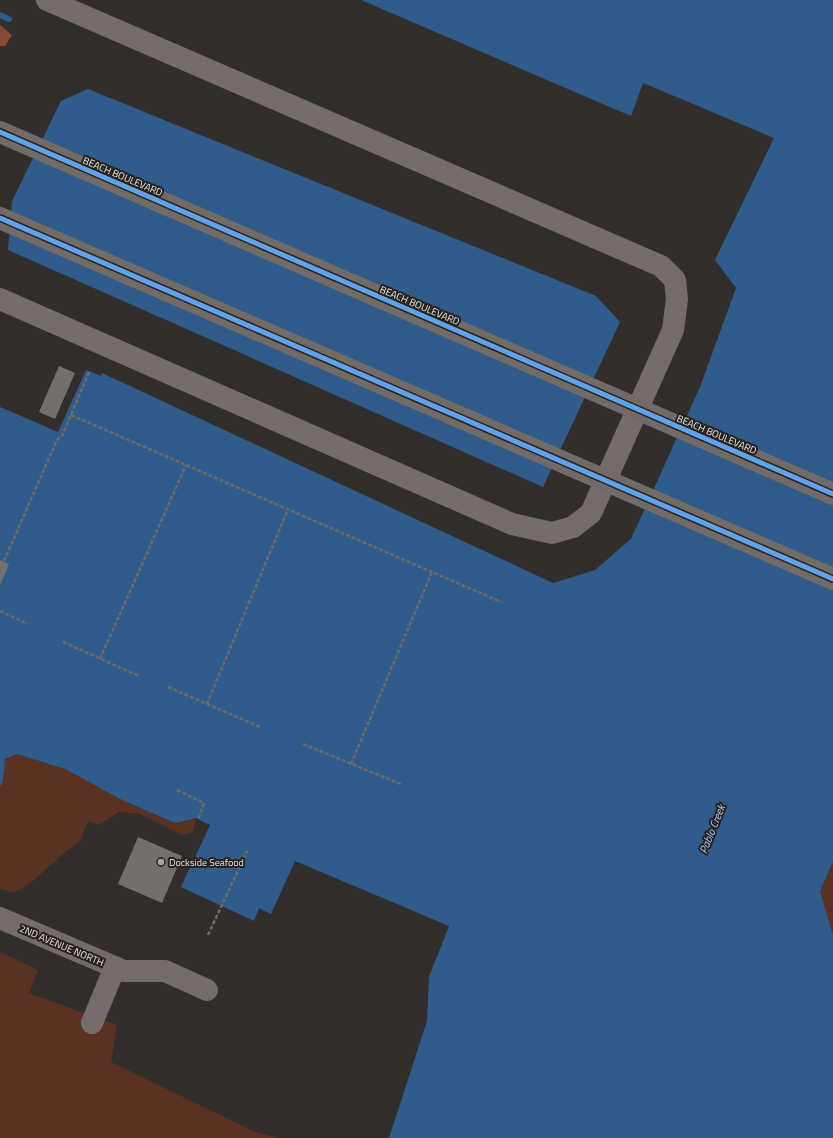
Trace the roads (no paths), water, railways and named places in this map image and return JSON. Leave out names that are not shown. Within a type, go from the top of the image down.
[{"type":"highway","name":"BEACH BOULEVARD","points":[[0,132],[833,494]]},
{"type":"highway","points":[[0,218],[833,579]]},
{"type":"street","points":[[0,300],[512,524],[552,533],[573,528],[591,513],[673,330],[676,299],[675,280],[661,266],[47,0]]},
{"type":"street","name":"2ND AVENUE NORTH","points":[[0,918],[120,969]]},
{"type":"street","points":[[92,1023],[120,969],[164,971],[207,990]]},
{"type":"water","name":"Pablo Creek","points":[[361,0],[833,0],[833,862],[820,891],[833,935],[833,1138],[389,1138],[427,1021],[429,977],[449,926],[295,861],[271,914],[259,908],[254,921],[181,887],[210,825],[196,818],[175,823],[124,801],[65,769],[17,754],[5,759],[3,781],[0,787],[0,407],[58,432],[86,370],[101,376],[102,373],[553,583],[595,570],[631,539],[700,387],[736,288],[715,260],[774,138],[643,83],[631,116]]},
{"type":"water","points":[[88,89],[596,296],[620,322],[543,487],[8,250],[12,201],[61,101]]},
{"type":"waterway","points":[[0,15],[9,19]]},
{"type":"place","name":"Dockside Seafood","points":[[161,862]]}]
